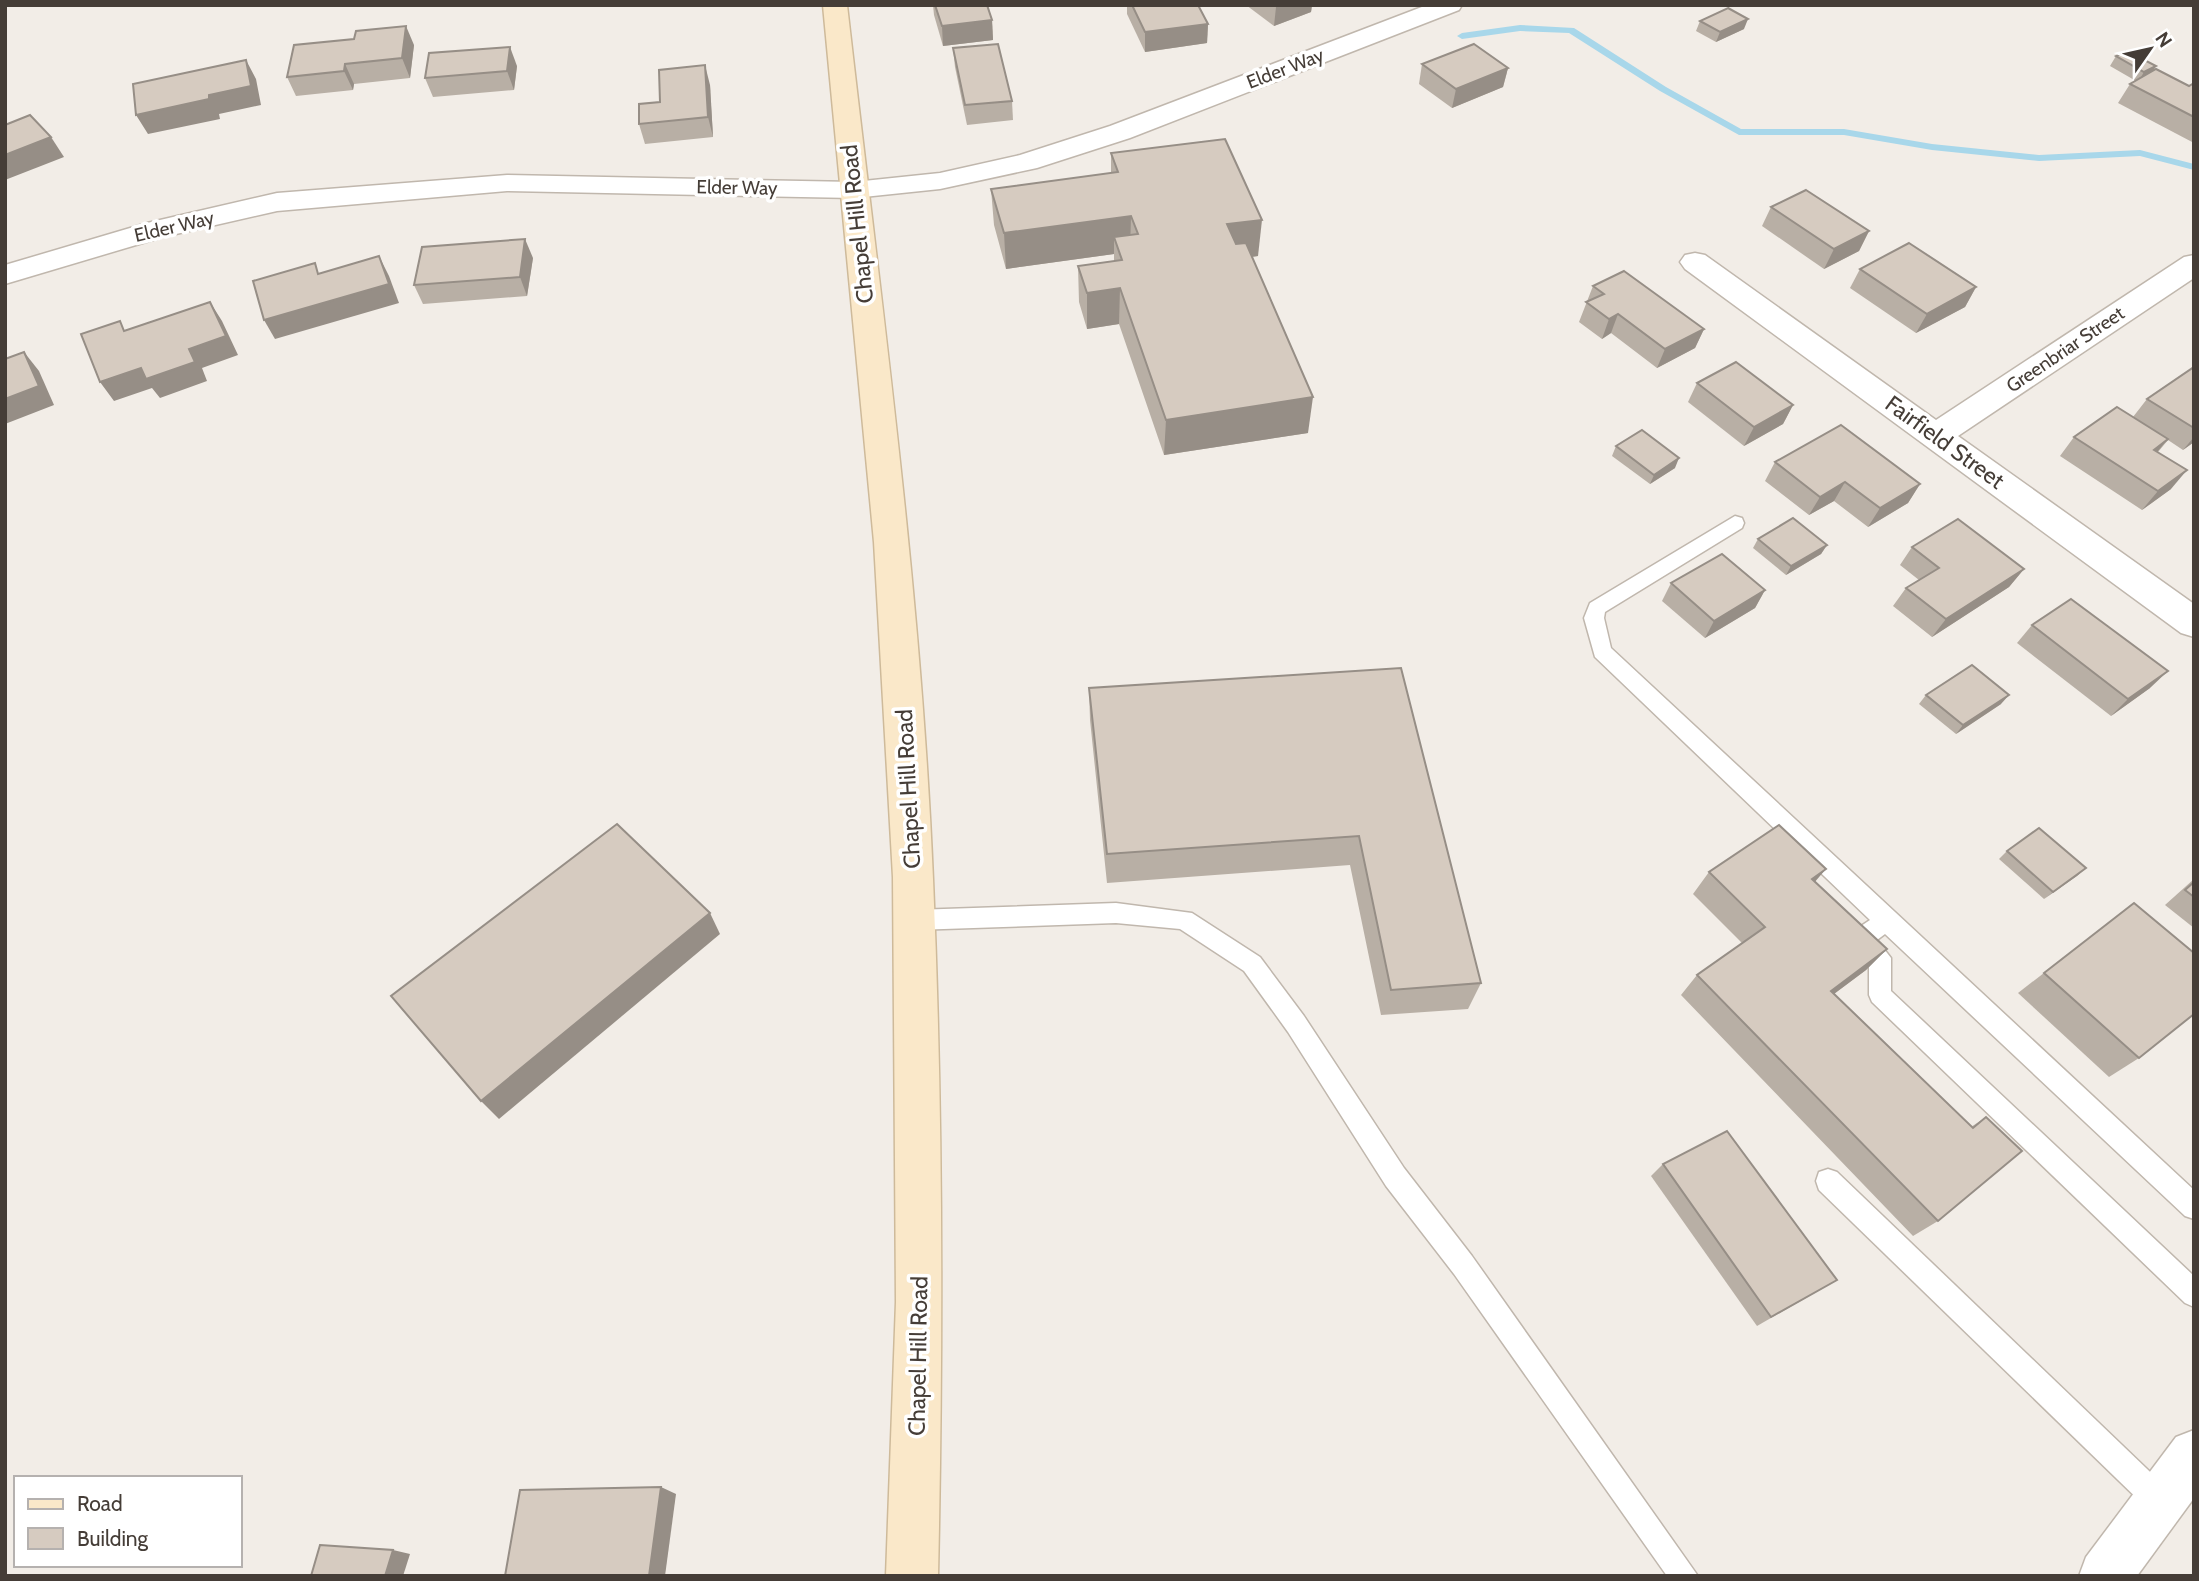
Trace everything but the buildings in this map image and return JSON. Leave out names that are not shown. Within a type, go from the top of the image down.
[{"type":"main road","name":"Chapel Hill Road","points":[[835,5],[899,631],[914,920],[920,1302],[912,1576]]},
{"type":"street","name":"Elder Way","points":[[5,275],[157,229],[277,202],[506,183],[854,190],[940,181],[1027,162],[1120,132],[1431,8]]},
{"type":"street","name":"Fairfield Street","points":[[1695,262],[2194,623]]},
{"type":"street","name":"Greenbriar Street","points":[[1936,435],[2194,264]]},
{"type":"street","points":[[2105,1576],[2194,1455]]},
{"type":"lane","points":[[1735,523],[1597,608],[1594,618],[1602,652],[1794,831],[1885,922],[2194,1207]]},
{"type":"lane","points":[[914,920],[1116,913],[1184,920],[1252,964],[1296,1024],[1395,1177],[1471,1275],[1684,1576]]},
{"type":"lane","points":[[1885,922],[1860,939],[1880,958],[1880,995],[2194,1294]]},
{"type":"lane","points":[[1828,1181],[2160,1501]]},
{"type":"waterway","points":[[1462,36],[1520,28],[1571,30],[1663,89],[1739,132],[1844,132],[1932,147],[2039,158],[2140,153],[2194,167]]}]
